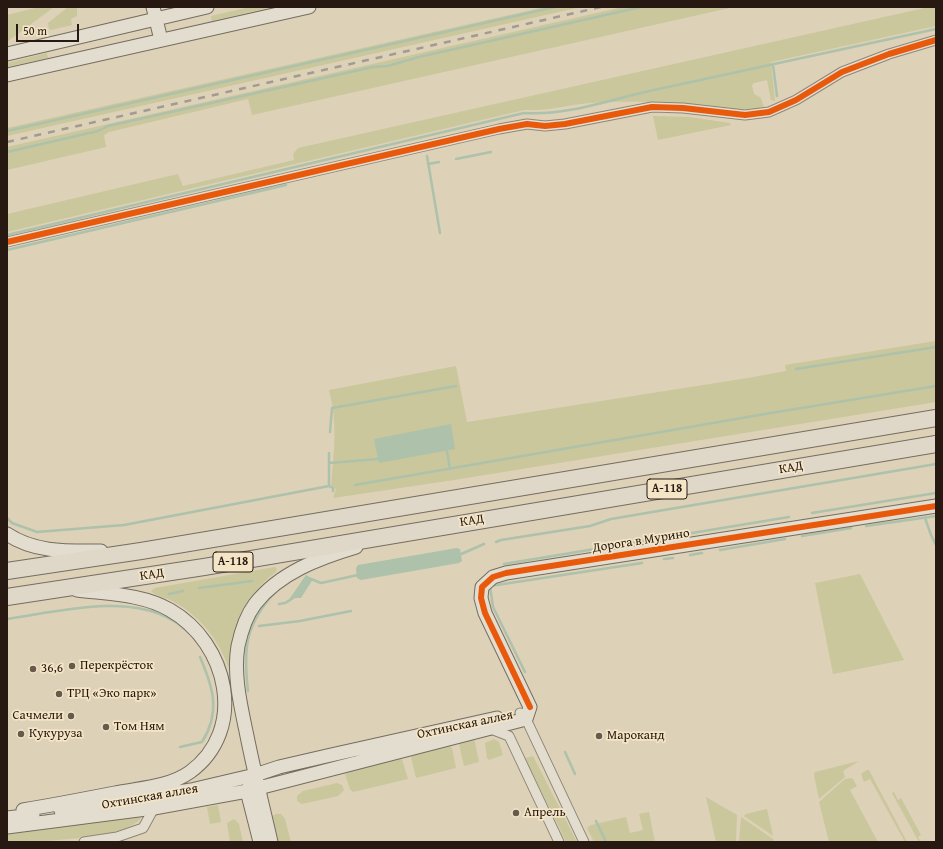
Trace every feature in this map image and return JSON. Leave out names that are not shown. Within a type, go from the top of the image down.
[{"type":"highway","name":"КАД","points":[[7,571],[141,551],[936,418]]},
{"type":"highway","name":"КАД","points":[[7,597],[68,589],[936,444]]},
{"type":"street","points":[[7,54],[155,13],[207,7]]},
{"type":"street","points":[[7,75],[309,7]]},
{"type":"street","points":[[155,13],[161,40]]},
{"type":"street","points":[[7,242],[527,124],[545,126],[565,124],[652,107],[683,108],[745,115],[769,112],[796,100],[842,72],[889,54],[936,40]]},
{"type":"street","name":"Дорога в Мурино","points":[[526,717],[485,613],[481,598],[482,587],[493,577],[506,573],[936,506]]},
{"type":"street","points":[[7,534],[34,547],[55,550],[141,551]]},
{"type":"street","points":[[260,842],[253,790],[255,776],[241,708],[237,670],[238,646],[247,617],[255,605],[273,586],[298,569],[350,548],[398,534]]},
{"type":"street","points":[[7,813],[151,786],[176,779],[189,772],[209,754],[223,725],[225,696],[216,663],[207,644],[184,620],[170,610],[150,601],[127,596],[68,589]]},
{"type":"street","points":[[509,736],[514,726],[524,724],[526,717]]},
{"type":"street","points":[[526,717],[584,842]]},
{"type":"street","name":"Охтинская аллея","points":[[7,827],[154,808],[253,790],[491,729],[526,717]]},
{"type":"street","name":"Охтинская аллея","points":[[7,818],[155,797],[255,776],[279,767],[331,755],[526,717]]},
{"type":"street","points":[[491,729],[509,736],[559,842]]},
{"type":"street","points":[[253,790],[271,842]]},
{"type":"street","points":[[84,842],[118,837],[143,828],[154,808]]},
{"type":"shaded area","points":[[39,7],[54,7],[7,42],[7,15]]},
{"type":"shaded area","points":[[68,7],[77,7],[77,16],[71,19],[72,25],[51,30],[49,29],[48,23]]},
{"type":"shaded area","points":[[250,7],[272,7],[212,21],[211,16]]},
{"type":"shaded area","points":[[545,7],[581,7],[7,136],[7,128]]},
{"type":"shaded area","points":[[623,7],[734,7],[252,115],[248,99],[109,132],[104,135],[106,147],[7,170],[7,147]]},
{"type":"shaded area","points":[[929,7],[936,7],[936,26],[771,62],[775,101],[771,100],[767,80],[754,83],[752,85],[754,94],[761,98],[764,107],[739,109],[655,102],[618,102],[590,103],[546,109],[524,110],[7,232],[7,214],[178,174],[183,186],[294,160],[293,154],[298,148]]},
{"type":"shaded area","points":[[47,53],[48,58],[7,67],[7,63]]},
{"type":"shaded area","points":[[653,116],[689,117],[730,123],[731,125],[658,140]]},
{"type":"shaded area","points":[[936,341],[936,402],[454,480],[333,498],[336,489],[331,486],[334,450],[334,415],[329,390],[456,366],[467,422],[748,378],[786,371],[785,365]]},
{"type":"shaded area","points":[[451,424],[455,449],[379,463],[374,439]]},
{"type":"shaded area","points":[[457,548],[460,549],[462,561],[459,563],[361,580],[357,578],[356,568],[358,565]]},
{"type":"shaded area","points":[[275,567],[277,569],[276,572],[264,582],[246,604],[236,629],[231,656],[230,672],[222,651],[203,624],[186,609],[170,600],[156,595],[151,591],[155,588]]},
{"type":"shaded area","points":[[860,574],[904,660],[833,674],[815,583]]},
{"type":"shaded area","points":[[306,575],[313,579],[301,598],[295,598],[286,604]]},
{"type":"shaded area","points":[[474,738],[479,762],[464,766],[459,744],[460,742]]},
{"type":"shaded area","points":[[494,739],[499,742],[503,755],[489,760],[487,758],[485,743]]},
{"type":"shaded area","points":[[449,745],[452,748],[456,768],[416,778],[411,757],[412,754]]},
{"type":"shaded area","points":[[401,756],[408,779],[353,792],[350,789],[345,774],[379,760]]},
{"type":"shaded area","points":[[533,756],[577,842],[566,842],[525,758]]},
{"type":"shaded area","points":[[859,761],[843,771],[845,777],[819,799],[814,775],[815,772]]},
{"type":"shaded area","points":[[869,770],[907,842],[905,842],[870,779],[864,782],[861,774]]},
{"type":"shaded area","points":[[852,778],[857,786],[850,790],[878,842],[829,842],[819,802],[845,779]]},
{"type":"shaded area","points":[[337,783],[342,785],[344,790],[338,796],[302,804],[297,801],[297,796],[303,791]]},
{"type":"shaded area","points":[[894,792],[898,800],[901,798],[921,835],[918,837],[921,842],[919,842],[892,793]]},
{"type":"shaded area","points":[[706,797],[737,815],[736,842],[716,842]]},
{"type":"shaded area","points":[[218,805],[221,822],[210,824],[207,807]]},
{"type":"shaded area","points":[[767,809],[773,836],[744,816],[746,814]]},
{"type":"shaded area","points":[[649,812],[655,842],[594,842],[587,828],[591,825],[626,817],[630,833],[643,830],[639,814]]},
{"type":"shaded area","points":[[281,814],[285,819],[291,842],[278,842],[272,816]]},
{"type":"shaded area","points":[[142,815],[135,823],[122,830],[103,835],[58,840],[7,842],[7,830]]},
{"type":"shaded area","points":[[741,817],[773,839],[774,842],[739,842]]},
{"type":"shaded area","points":[[234,819],[239,824],[243,842],[230,842],[227,823]]},
{"type":"waterway","points":[[7,131],[555,7]]},
{"type":"waterway","points":[[7,152],[98,131],[108,126],[373,67],[388,66],[419,57],[641,7]]},
{"type":"waterway","points":[[7,235],[524,113],[557,112],[589,106],[654,90],[936,29]]},
{"type":"waterway","points":[[773,65],[777,96]]},
{"type":"waterway","points":[[456,159],[491,152]]},
{"type":"waterway","points":[[427,156],[440,233]]},
{"type":"waterway","points":[[428,164],[439,162]]},
{"type":"waterway","points":[[7,250],[286,185]]},
{"type":"waterway","points":[[796,369],[936,347]]},
{"type":"waterway","points":[[330,432],[332,408],[456,386]]},
{"type":"waterway","points":[[355,485],[936,386]]},
{"type":"waterway","points":[[447,451],[450,469]]},
{"type":"waterway","points":[[7,518],[12,523],[37,532],[124,525],[329,486],[329,453]]},
{"type":"waterway","points":[[329,463],[378,459]]},
{"type":"waterway","points":[[496,542],[590,526],[611,519],[936,464]]},
{"type":"waterway","points":[[329,486],[333,488],[333,491]]},
{"type":"waterway","points":[[812,513],[936,493]]},
{"type":"waterway","points":[[866,526],[936,516]]},
{"type":"waterway","points":[[504,564],[789,517]]},
{"type":"waterway","points":[[925,518],[936,545]]},
{"type":"waterway","points":[[802,536],[851,528]]},
{"type":"waterway","points":[[720,550],[785,539]]},
{"type":"waterway","points":[[459,555],[484,544]]},
{"type":"waterway","points":[[690,555],[702,553]]},
{"type":"waterway","points":[[664,559],[673,558]]},
{"type":"waterway","points":[[525,672],[493,607],[490,586],[642,563]]},
{"type":"waterway","points":[[311,579],[321,583],[358,575]]},
{"type":"waterway","points":[[199,588],[252,581]]},
{"type":"waterway","points":[[169,594],[183,591]]},
{"type":"waterway","points":[[248,691],[246,676],[246,649],[248,638],[258,615],[276,591]]},
{"type":"waterway","points":[[279,604],[290,600]]},
{"type":"waterway","points":[[7,619],[69,609],[113,606],[134,607],[154,612],[172,620],[189,633]]},
{"type":"waterway","points":[[259,626],[300,621],[351,611]]},
{"type":"waterway","points":[[180,747],[202,742],[212,720],[213,700],[211,689],[200,657]]},
{"type":"waterway","points":[[565,752],[575,774]]},
{"type":"waterway","points":[[596,821],[606,842]]},
{"type":"railway","points":[[7,142],[601,7]]},
{"type":"cycle path","points":[[7,242],[499,129],[527,124],[545,126],[565,124],[652,107],[683,108],[745,115],[769,112],[796,100],[842,72],[889,54],[936,40]]},
{"type":"cycle path","points":[[530,707],[485,613],[481,598],[482,587],[493,577],[506,573],[936,506]]},
{"type":"place","name":"Перекрёсток","points":[[72,666]]},
{"type":"place","name":"36,6","points":[[33,669]]},
{"type":"place","name":"ТРЦ «Эко парк»","points":[[59,694]]},
{"type":"place","name":"Сачмели","points":[[71,716]]},
{"type":"place","name":"Том Ням","points":[[106,727]]},
{"type":"place","name":"Кукуруза","points":[[21,734]]},
{"type":"place","name":"Мароканд","points":[[599,736]]},
{"type":"place","name":"Апрель","points":[[516,813]]}]
